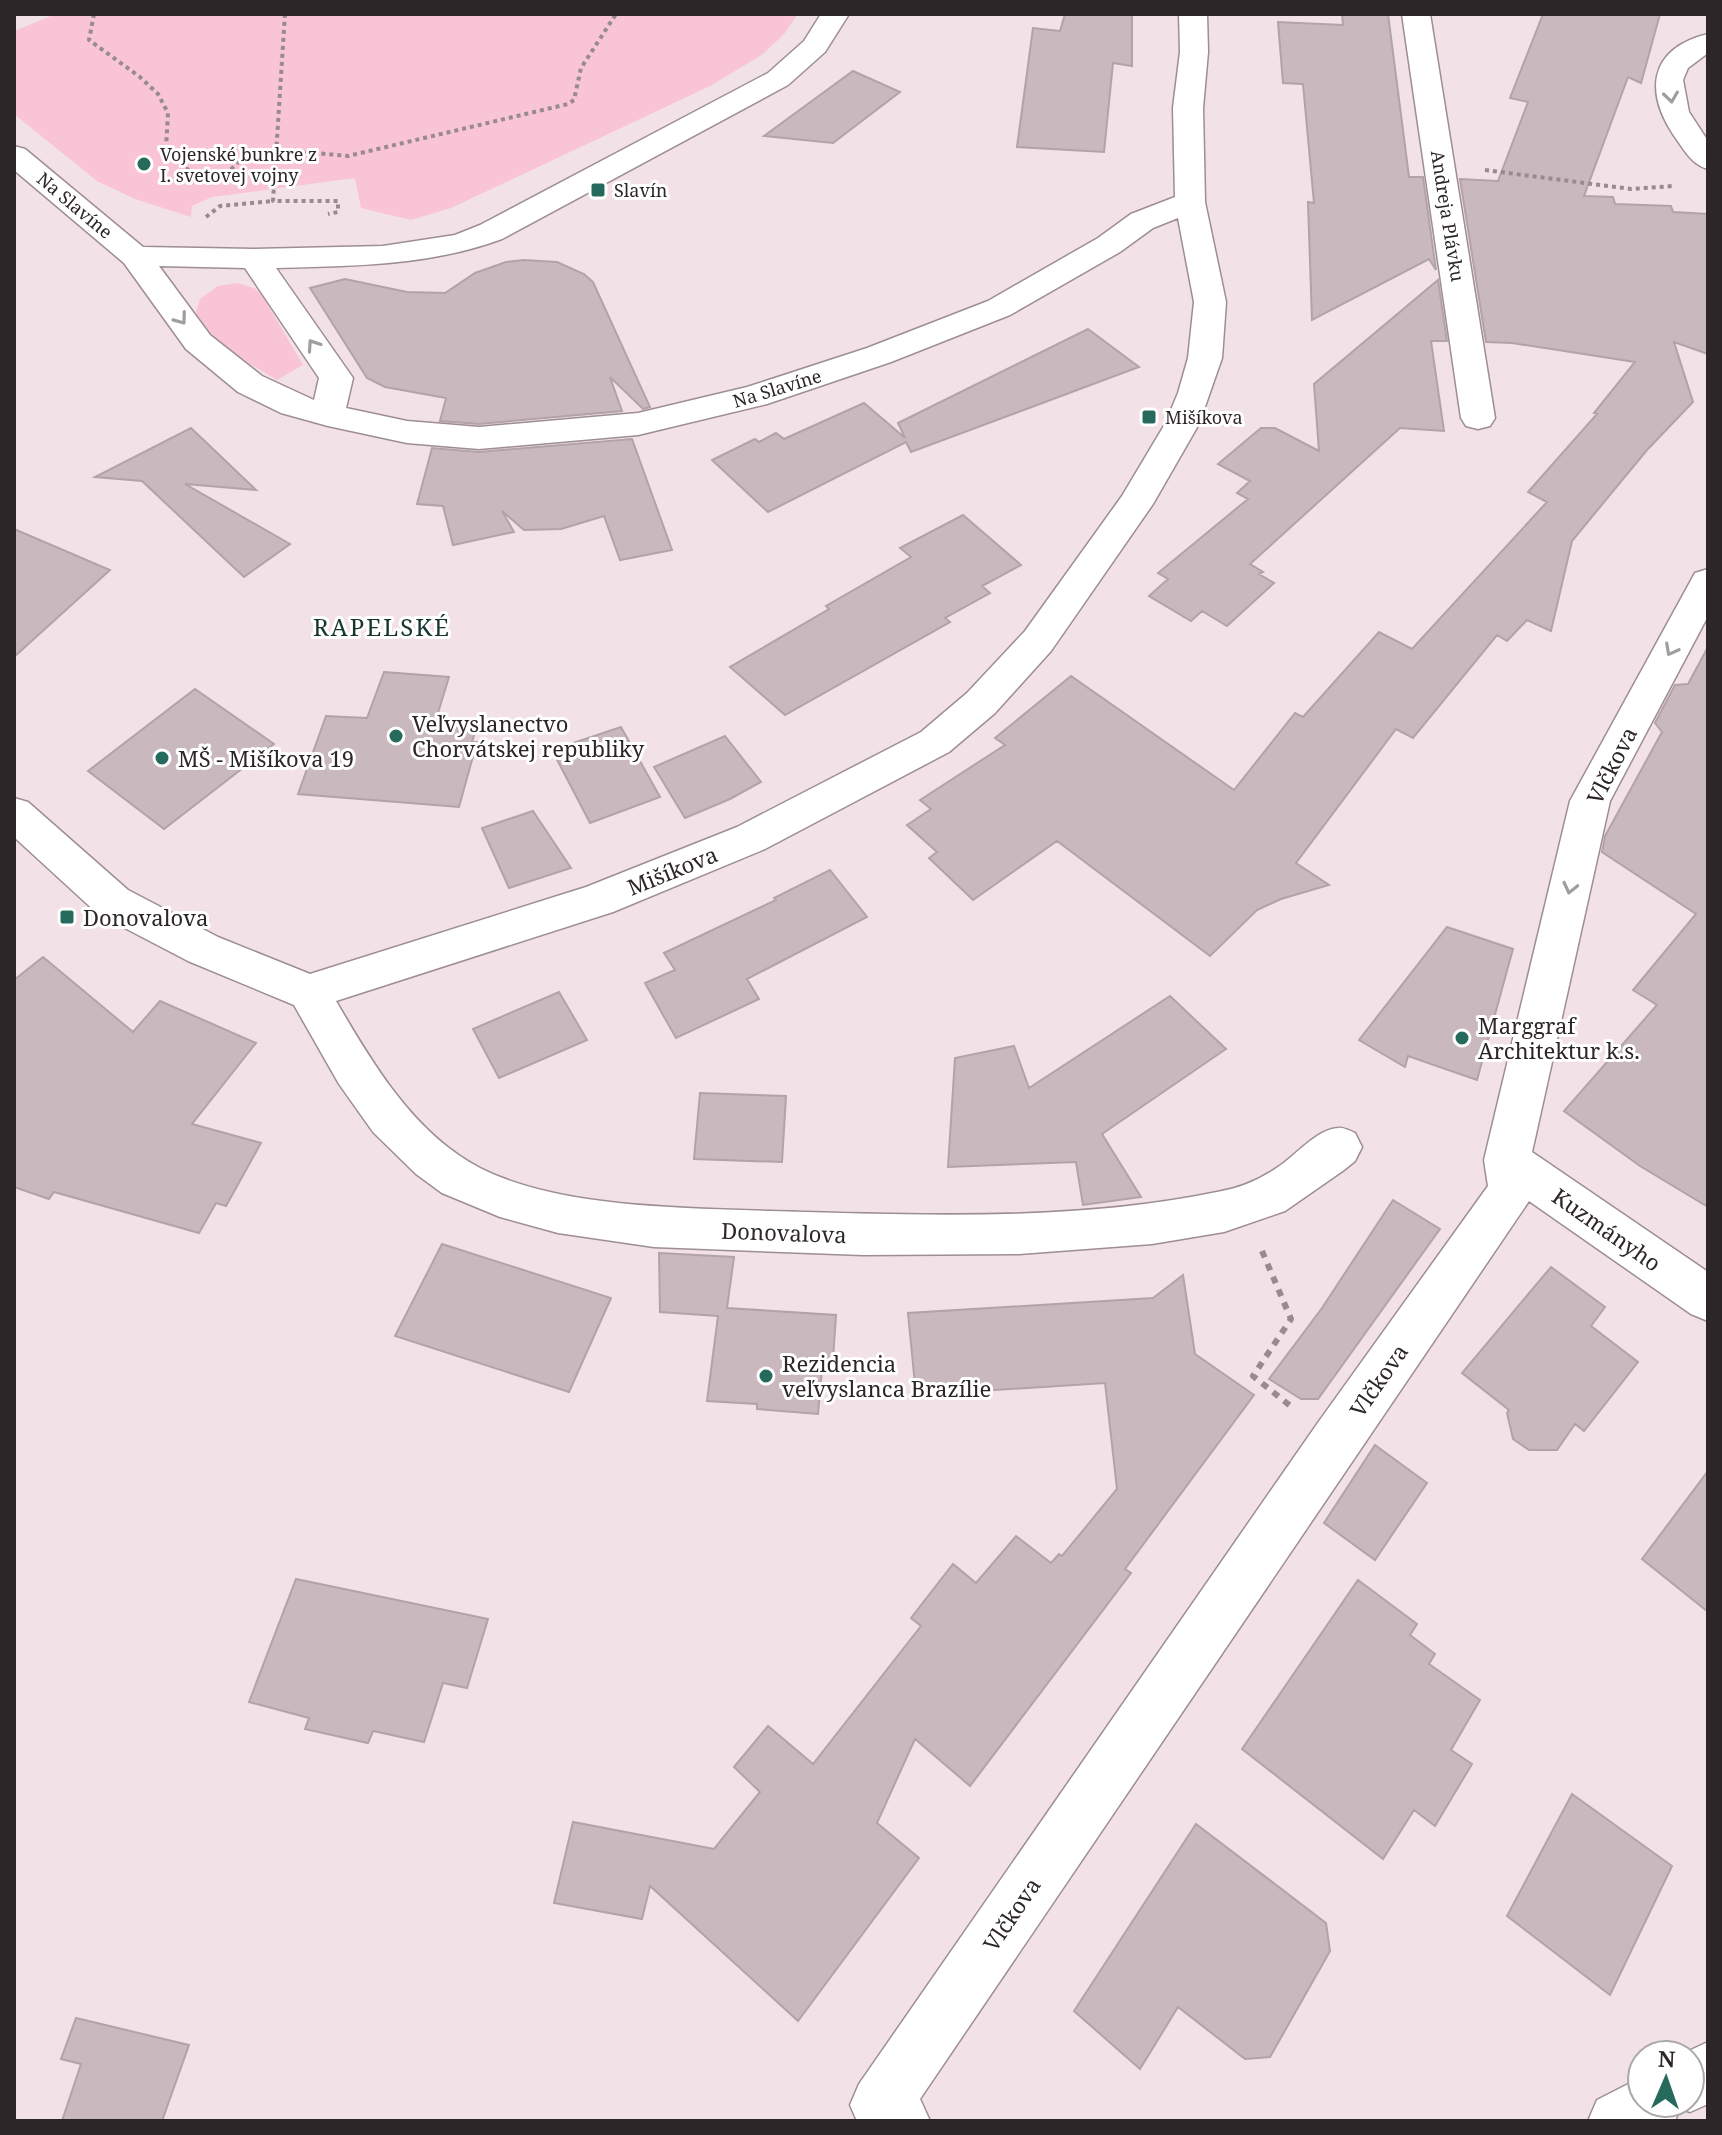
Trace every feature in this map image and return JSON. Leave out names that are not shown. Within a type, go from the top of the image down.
[{"type":"street","points":[[135,256],[254,259],[383,256],[480,237],[778,79],[815,46],[835,14]]},
{"type":"street","name":"Mišíkova","points":[[309,992],[598,900],[713,854],[922,750],[950,731],[1008,675],[1038,641],[1135,504],[1182,424],[1205,358],[1210,328],[1208,281],[1195,237],[1190,202],[1188,108],[1194,52],[1193,14]]},
{"type":"street","name":"Andreja Plávku","points":[[1416,14],[1478,418]]},
{"type":"street","points":[[1708,42],[1681,54],[1669,76],[1668,90],[1671,108],[1708,160]]},
{"type":"street","name":"Na Slavíne","points":[[14,155],[135,256],[198,342],[222,364],[270,394],[328,415],[407,432],[479,438],[593,430],[680,416],[755,396],[879,355],[999,308],[1096,253],[1142,221],[1190,202]]},
{"type":"street","points":[[254,259],[336,378],[328,415]]},
{"type":"street","name":"Vlčkova","points":[[890,2113],[1326,1454],[1511,1190],[1507,1160],[1590,801],[1708,582]]},
{"type":"street","points":[[14,813],[113,902],[203,949],[309,992]]},
{"type":"street","name":"Donovalova","points":[[309,992],[353,1074],[379,1109],[459,1179],[499,1197],[542,1209],[637,1227],[963,1236],[1146,1224],[1243,1207],[1268,1197],[1339,1147]]},
{"type":"street","name":"Kuzmányho","points":[[1507,1160],[1708,1299]]},
{"type":"path","points":[[94,14],[89,40],[146,79],[165,105],[172,125],[165,147],[167,154],[180,164],[211,176],[230,172],[245,156],[348,156],[568,104],[574,100],[581,68],[616,14]]},
{"type":"path","points":[[273,201],[285,14]]},
{"type":"path","points":[[1440,165],[1631,189],[1677,185]]},
{"type":"path","points":[[220,206],[273,201],[338,201],[338,212],[320,216]]},
{"type":"path","points":[[1243,1207],[1291,1319],[1253,1376]]},
{"type":"shaded area","points":[[56,14],[798,14],[784,34],[763,54],[710,86],[451,208],[411,220],[361,208],[355,178],[212,197],[192,206],[191,217],[135,199],[97,181],[14,114],[14,31]]},
{"type":"shaded area","points":[[238,283],[256,289],[262,295],[303,365],[277,380],[232,351],[203,323],[196,312],[200,299],[218,286]]},
{"type":"building","points":[[1065,14],[1132,14],[1132,66],[1113,63],[1104,152],[1017,147],[1033,28],[1060,31]]},
{"type":"building","points":[[1342,14],[1388,14],[1409,177],[1423,177],[1436,270],[1429,259],[1312,320],[1308,202],[1314,203],[1303,84],[1283,83],[1278,22],[1343,25]]},
{"type":"building","points":[[1543,14],[1660,14],[1641,83],[1628,77],[1584,196],[1613,197],[1615,204],[1671,206],[1673,212],[1708,214],[1708,354],[1674,342],[1693,402],[1647,450],[1572,541],[1551,631],[1527,620],[1507,641],[1497,635],[1413,738],[1396,729],[1296,863],[1329,885],[1281,899],[1257,910],[1210,956],[1057,841],[973,900],[929,858],[937,852],[907,825],[931,809],[920,800],[1005,745],[995,738],[1071,676],[1234,790],[1295,713],[1303,717],[1379,632],[1412,649],[1547,502],[1528,492],[1597,414],[1594,413],[1635,362],[1512,343],[1486,342],[1460,179],[1498,181],[1528,102],[1510,98]]},
{"type":"building","points":[[853,71],[900,92],[833,143],[764,136]]},
{"type":"building","points":[[506,262],[557,262],[584,274],[593,282],[650,407],[643,409],[610,377],[622,411],[479,424],[440,421],[446,398],[385,387],[367,378],[310,288],[345,279],[407,292],[445,293],[475,273]]},
{"type":"building","points":[[1438,280],[1447,341],[1431,341],[1444,431],[1400,428],[1250,564],[1274,583],[1227,626],[1202,611],[1191,621],[1149,596],[1168,579],[1158,573],[1248,499],[1237,493],[1250,481],[1218,464],[1261,428],[1275,428],[1319,451],[1314,384]]},
{"type":"building","points":[[1088,329],[1139,367],[911,452],[906,442],[768,512],[712,460],[755,439],[759,442],[776,433],[784,439],[864,403],[905,438],[898,423]]},
{"type":"building","points":[[191,428],[256,490],[185,484],[290,544],[244,577],[142,481],[95,477]]},
{"type":"building","points":[[632,439],[672,550],[620,560],[604,516],[561,529],[524,530],[502,511],[514,532],[453,545],[443,506],[417,504],[432,448],[479,452]]},
{"type":"building","points":[[963,515],[1021,565],[982,586],[990,593],[945,618],[950,622],[785,715],[730,667],[911,557],[900,548]]},
{"type":"building","points":[[14,529],[110,570],[14,657]]},
{"type":"building","points":[[1708,647],[1708,1207],[1640,1166],[1564,1111],[1657,1005],[1633,990],[1696,914],[1602,852],[1605,836],[1662,732],[1655,723],[1675,685],[1688,684]]},
{"type":"building","name":"Veľvyslanectvo Chorvátskej republiky","points":[[384,672],[449,677],[434,726],[476,729],[472,742],[477,742],[459,807],[298,794],[326,716],[367,718]]},
{"type":"building","name":"MŠ - Mišíkova 19","points":[[195,689],[274,744],[164,829],[88,771]]},
{"type":"building","points":[[621,727],[660,797],[590,823],[552,750]]},
{"type":"building","points":[[725,736],[761,782],[685,818],[654,767]]},
{"type":"building","points":[[533,811],[571,868],[509,888],[482,828]]},
{"type":"building","points":[[830,870],[867,917],[747,979],[759,999],[676,1038],[645,983],[675,970],[664,953],[776,900],[774,898]]},
{"type":"building","points":[[1447,927],[1513,949],[1477,1080],[1408,1056],[1405,1067],[1359,1040]]},
{"type":"building","points":[[43,957],[133,1032],[160,1001],[256,1043],[192,1124],[261,1143],[226,1206],[216,1203],[199,1233],[54,1192],[49,1199],[14,1187],[14,980]]},
{"type":"building","points":[[559,992],[587,1040],[499,1078],[473,1029]]},
{"type":"building","points":[[1170,996],[1226,1049],[1102,1134],[1141,1197],[1083,1205],[1076,1162],[948,1167],[955,1058],[1014,1046],[1029,1088]]},
{"type":"building","points":[[700,1093],[786,1096],[782,1162],[694,1159]]},
{"type":"building","points":[[1393,1200],[1440,1229],[1318,1399],[1301,1399],[1269,1379],[1322,1308]]},
{"type":"building","points":[[442,1244],[611,1298],[569,1392],[395,1336]]},
{"type":"building","name":"Rezidencia veľvyslanca Brazílie","points":[[659,1253],[734,1257],[727,1308],[836,1315],[833,1359],[823,1358],[818,1414],[757,1409],[757,1404],[707,1401],[718,1316],[660,1312]]},
{"type":"building","points":[[1551,1267],[1605,1307],[1591,1326],[1638,1362],[1584,1431],[1575,1424],[1557,1450],[1529,1450],[1513,1439],[1509,1410],[1462,1373]]},
{"type":"building","points":[[1183,1275],[1195,1354],[1254,1395],[1125,1569],[1131,1573],[970,1786],[915,1739],[877,1823],[919,1858],[798,2021],[650,1886],[642,1919],[554,1903],[573,1822],[714,1849],[760,1792],[734,1767],[768,1726],[813,1764],[921,1626],[911,1618],[953,1564],[976,1583],[1016,1536],[1051,1563],[1059,1554],[1062,1556],[1117,1489],[1105,1383],[916,1395],[908,1313],[1153,1298]]},
{"type":"building","points":[[1375,1445],[1427,1483],[1375,1560],[1324,1523]]},
{"type":"building","points":[[1708,1471],[1708,1612],[1642,1559]]},
{"type":"building","points":[[296,1579],[488,1619],[467,1688],[443,1683],[424,1742],[373,1731],[368,1743],[305,1729],[309,1718],[249,1702]]},
{"type":"building","points":[[1358,1580],[1417,1624],[1410,1635],[1435,1654],[1429,1664],[1480,1700],[1451,1750],[1472,1764],[1435,1826],[1414,1810],[1383,1859],[1242,1749]]},
{"type":"building","points":[[1572,1794],[1672,1866],[1610,1995],[1507,1916]]},
{"type":"building","points":[[1196,1824],[1326,1923],[1330,1951],[1270,2057],[1245,2059],[1178,2007],[1140,2069],[1074,2011]]},
{"type":"building","points":[[76,2018],[189,2045],[162,2121],[62,2121],[81,2064],[61,2059]]},
{"type":"place","name":"Vojenské bunkre z I. svetovej vojny","points":[[144,164]]},
{"type":"place","name":"Slavín","points":[[598,190]]},
{"type":"place","name":"Mišíkova","points":[[1149,417]]},
{"type":"place","name":"Veľvyslanectvo Chorvátskej republiky","points":[[396,736]]},
{"type":"place","name":"MŠ - Mišíkova 19","points":[[162,758]]},
{"type":"place","name":"Donovalova","points":[[67,917]]},
{"type":"place","name":"Marggraf Architektur k.s.","points":[[1462,1038]]},
{"type":"place","name":"Rezidencia veľvyslanca Brazílie","points":[[766,1376]]},
{"type":"district","name":"RAPELSKÉ","points":[[382,626]]}]
